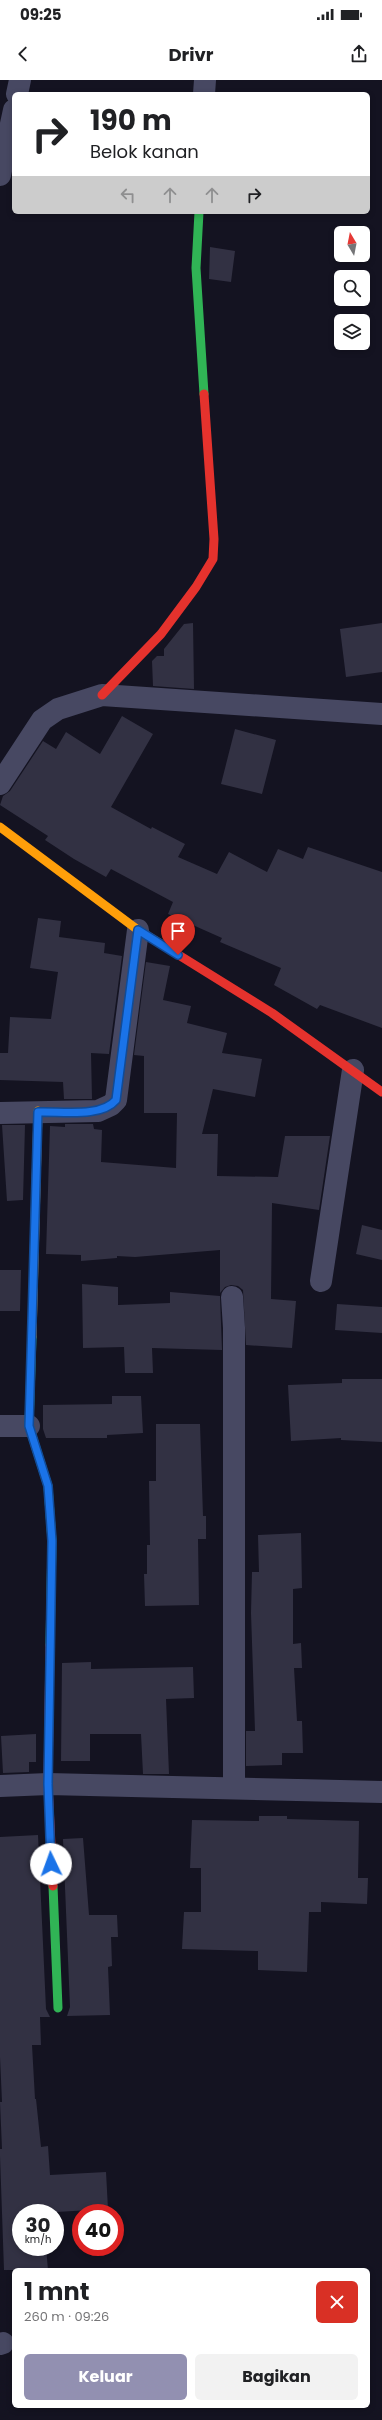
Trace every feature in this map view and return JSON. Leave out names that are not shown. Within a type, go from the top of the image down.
[{"type":"street","points":[[17,92],[20,80]]},
{"type":"street","points":[[204,80],[204,92]]},
{"type":"street","points":[[0,175],[12,119]]},
{"type":"street","points":[[102,695],[161,634],[196,587],[213,560],[214,539],[196,268],[198,214]]},
{"type":"street","points":[[0,784],[42,720],[65,706],[102,695],[382,714]]},
{"type":"street","points":[[0,828],[138,930],[272,1013],[382,1092]]},
{"type":"street","points":[[0,1113],[98,1111],[111,1106],[116,1100],[138,930]]},
{"type":"street","points":[[321,1281],[353,1070]]},
{"type":"street","points":[[38,1112],[29,1426],[48,1486],[52,1541],[48,1784],[58,2008]]},
{"type":"street","points":[[232,1297],[234,1328],[234,1788]]},
{"type":"street","points":[[0,1426],[29,1426]]},
{"type":"street","points":[[0,1786],[48,1784],[382,1792]]},
{"type":"building","points":[[210,247],[235,251],[231,282],[209,279]]},
{"type":"building","points":[[193,623],[194,689],[153,686],[152,661],[157,656],[164,656],[164,649],[184,624]]},
{"type":"building","points":[[382,623],[382,672],[346,677],[340,629]]},
{"type":"building","points":[[122,716],[153,734],[111,807],[151,829],[152,827],[185,844],[178,857],[217,874],[229,852],[267,872],[278,849],[303,859],[308,847],[382,872],[382,1028],[320,1005],[317,1009],[274,985],[281,968],[220,942],[222,938],[168,914],[173,902],[111,869],[106,877],[74,859],[45,840],[48,836],[0,805],[3,796],[10,791],[43,741],[56,749],[66,732],[100,754]]},
{"type":"building","points":[[235,729],[276,740],[262,794],[221,784]]},
{"type":"building","points":[[38,918],[61,921],[59,937],[105,943],[104,953],[122,956],[109,1054],[91,1053],[92,1099],[64,1099],[63,1082],[0,1080],[0,1053],[8,1053],[10,1017],[51,1019],[58,972],[30,968]]},
{"type":"building","points":[[146,962],[170,966],[163,1000],[191,1006],[187,1023],[227,1033],[222,1053],[262,1059],[255,1097],[213,1089],[202,1134],[218,1134],[217,1176],[278,1177],[285,1136],[330,1136],[319,1210],[272,1203],[271,1299],[296,1301],[292,1348],[246,1345],[243,1290],[238,1286],[231,1285],[225,1287],[220,1293],[220,1250],[135,1257],[117,1256],[117,1258],[81,1261],[81,1255],[46,1254],[50,1126],[65,1127],[65,1124],[93,1124],[94,1129],[102,1130],[101,1162],[176,1168],[177,1113],[144,1113],[144,1056],[134,1055]]},
{"type":"building","points":[[2,1125],[25,1125],[23,1200],[7,1201]]},
{"type":"building","points":[[362,1225],[382,1230],[382,1260],[356,1254]]},
{"type":"building","points":[[0,1270],[21,1270],[20,1311],[0,1311]]},
{"type":"building","points":[[82,1284],[118,1287],[118,1305],[170,1303],[170,1292],[220,1296],[222,1350],[152,1348],[153,1373],[125,1373],[124,1347],[83,1348]]},
{"type":"building","points":[[337,1304],[382,1307],[382,1333],[335,1330]]},
{"type":"building","points":[[342,1379],[382,1379],[382,1442],[341,1440],[341,1438],[291,1441],[288,1385],[342,1383]]},
{"type":"building","points":[[112,1396],[141,1396],[143,1433],[107,1435],[107,1438],[46,1438],[43,1429],[43,1405],[112,1404]]},
{"type":"building","points":[[156,1424],[200,1424],[203,1516],[206,1516],[206,1539],[198,1539],[199,1605],[145,1606],[144,1574],[147,1574],[147,1545],[150,1545],[149,1481],[156,1481]]},
{"type":"building","points":[[301,1533],[302,1588],[293,1589],[293,1644],[301,1643],[302,1668],[294,1668],[297,1721],[302,1721],[303,1753],[282,1753],[282,1765],[246,1766],[246,1731],[255,1731],[251,1613],[252,1572],[259,1572],[258,1535]]},
{"type":"building","points":[[91,1662],[91,1669],[193,1667],[194,1698],[166,1699],[169,1774],[143,1774],[141,1734],[90,1734],[90,1761],[61,1761],[62,1663]]},
{"type":"building","points":[[36,1734],[36,1762],[29,1762],[29,1772],[3,1773],[1,1736]]},
{"type":"building","points":[[259,1816],[287,1816],[287,1819],[359,1821],[358,1878],[368,1878],[367,1904],[321,1902],[321,1912],[309,1912],[307,1972],[258,1970],[258,1951],[182,1949],[184,1912],[201,1912],[201,1868],[190,1868],[192,1820],[259,1821]]},
{"type":"building","points":[[38,1835],[46,2009],[50,2017],[40,2017],[41,2045],[32,2045],[35,2099],[41,2147],[48,2146],[50,2175],[106,2172],[108,2204],[72,2204],[72,2211],[64,2212],[64,2204],[12,2204],[12,2256],[47,2256],[48,2268],[12,2268],[12,2270],[4,2270],[0,2156],[0,2149],[2,2149],[0,2102],[2,2102],[0,2057],[0,1837]]},
{"type":"building","points":[[83,1838],[89,1915],[117,1915],[118,1937],[111,1937],[112,1966],[108,1967],[110,2015],[67,2016],[70,2007],[63,1839]]},
{"type":"traffic: fast","points":[[199,214],[196,268],[204,394]]},
{"type":"traffic: fast","points":[[32,1337],[29,1426],[48,1486],[52,1541],[50,1645]]},
{"type":"traffic: fast","points":[[53,1886],[58,2008]]},
{"type":"traffic: slow","points":[[0,827],[138,930],[161,944]]},
{"type":"traffic: slow","points":[[32,1337],[38,1111]]},
{"type":"traffic: jam","points":[[102,695],[161,634],[196,587],[213,559],[214,539],[204,394]]},
{"type":"traffic: jam","points":[[161,944],[272,1013],[382,1092]]},
{"type":"traffic: jam","points":[[50,1645],[48,1784],[53,1886]]},
{"type":"route","points":[[51,1864],[48,1784],[52,1541],[48,1486],[29,1426],[38,1112],[98,1111],[111,1106],[116,1100],[138,930],[178,955]]}]
